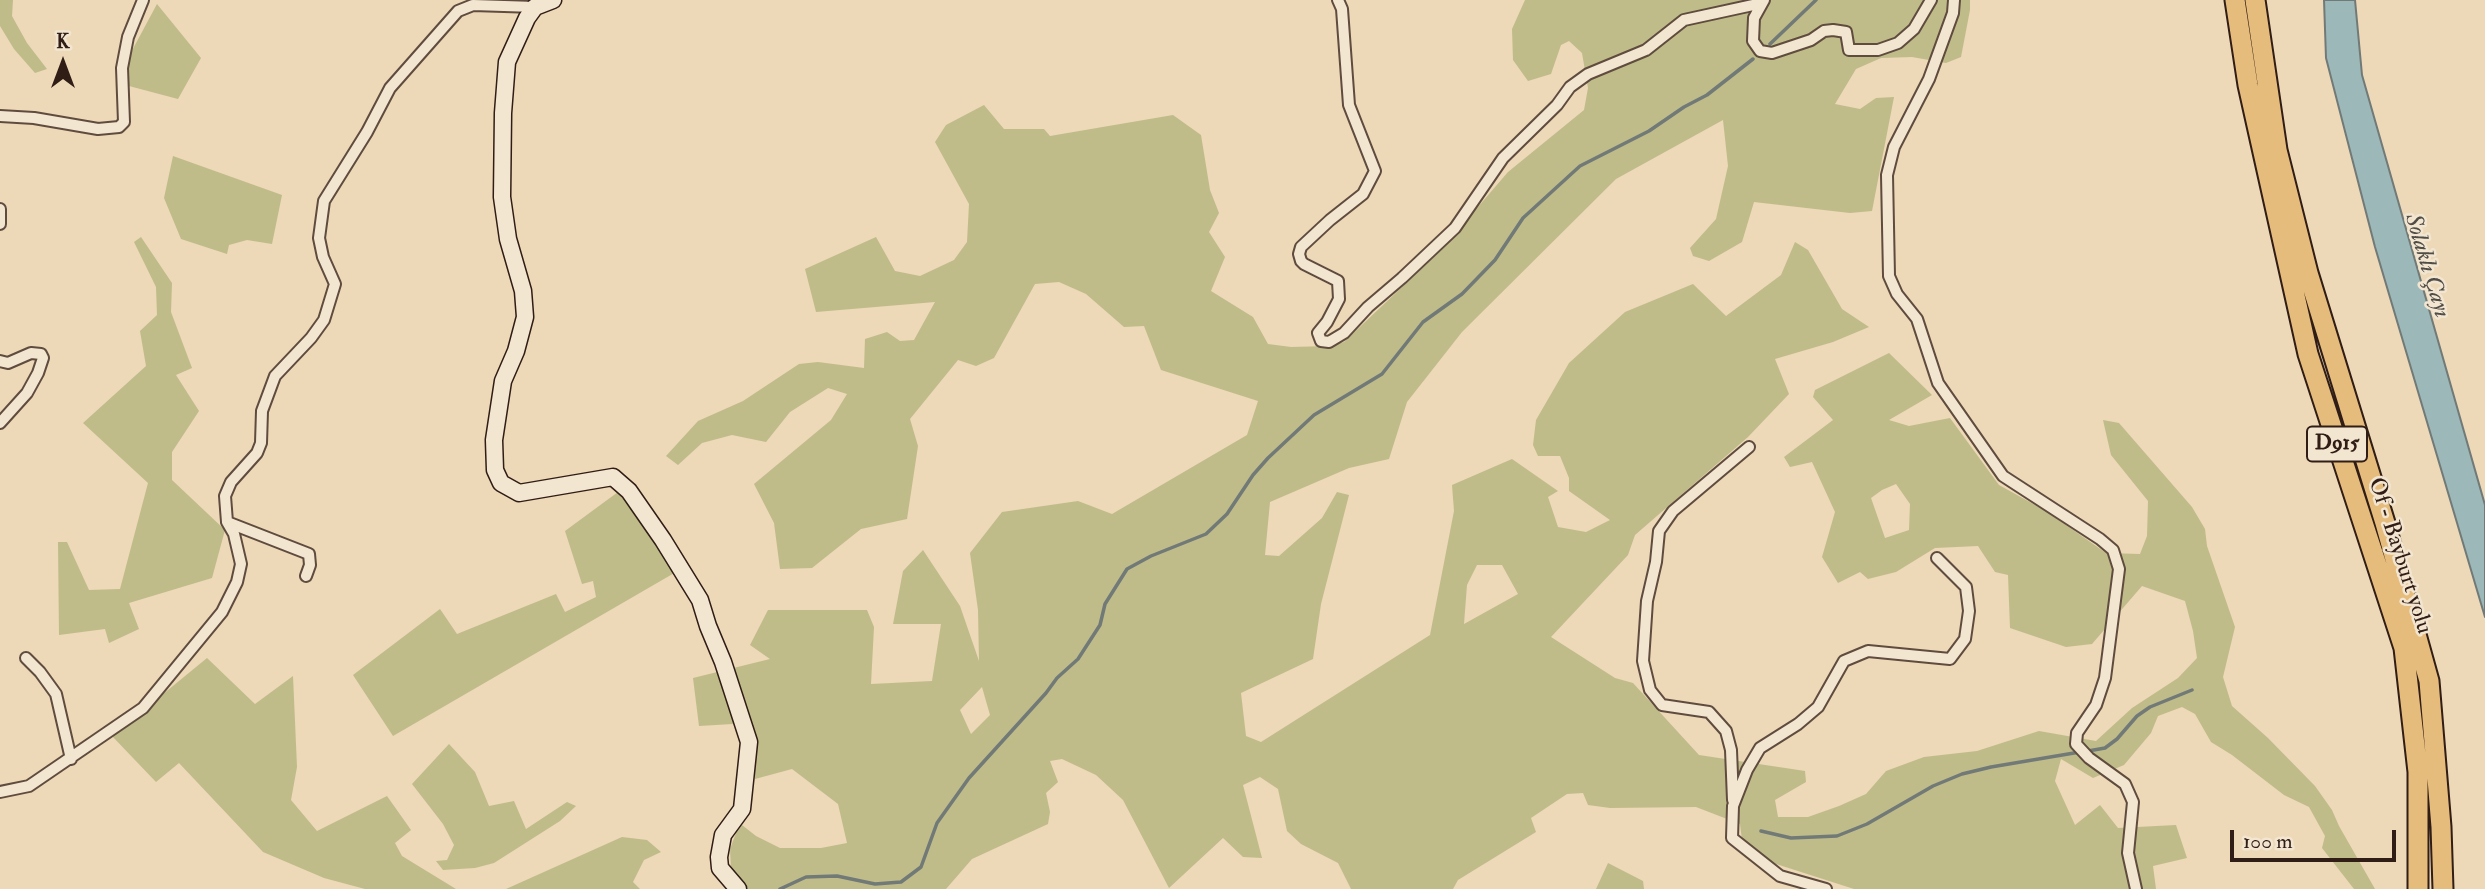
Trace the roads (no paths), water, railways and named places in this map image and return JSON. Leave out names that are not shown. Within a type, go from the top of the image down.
[{"type":"highway","name":"Of - Bayburt yolu","points":[[2235,0],[2248,85],[2308,354],[2404,648],[2418,772],[2418,889]]},
{"type":"highway","name":"Of - Bayburt yolu","points":[[2255,0],[2277,150],[2298,236],[2385,523],[2428,681],[2441,827],[2443,889]]},
{"type":"street","points":[[0,116],[34,118],[98,130],[119,127],[124,122],[122,68],[128,37],[143,0]]},
{"type":"street","points":[[0,792],[29,786],[71,760],[143,708],[222,612],[237,582],[240,564],[234,534],[227,522],[225,496],[231,482],[257,453],[261,443],[262,411],[275,376],[324,320],[335,284],[323,257],[319,238],[324,201],[367,132],[390,88],[458,11],[473,5],[535,7],[553,0]]},
{"type":"street","points":[[1338,0],[1342,9],[1349,105],[1375,171],[1363,194],[1329,220],[1301,247],[1299,254],[1304,264],[1338,281],[1339,299],[1318,333],[1321,341],[1329,342],[1344,333],[1367,306],[1402,278],[1455,228],[1503,158],[1557,106],[1570,87],[1588,74],[1646,50],[1684,20],[1763,2]]},
{"type":"street","points":[[1763,2],[1754,18],[1753,41],[1760,51],[1772,52],[1811,40],[1824,31],[1833,30],[1846,32],[1849,50],[1878,50],[1898,43],[1914,29],[1931,0]]},
{"type":"street","points":[[1954,0],[1953,13],[1929,79],[1894,147],[1887,175],[1889,276],[1897,294],[1917,319],[1938,383],[2003,476],[2099,538],[2113,550],[2119,569],[2105,678],[2096,705],[2077,733],[2076,744],[2089,758],[2124,784],[2133,802],[2128,853],[2136,889]]},
{"type":"street","points":[[535,7],[527,18],[507,62],[503,113],[502,197],[508,239],[523,291],[526,317],[516,351],[503,380],[494,440],[495,470],[501,483],[519,493],[613,477],[629,491],[701,600],[749,742],[742,809],[723,835],[719,857],[720,868],[738,889]]},
{"type":"street","points":[[0,209],[0,224]]},
{"type":"street","points":[[0,361],[8,363],[31,353],[41,354],[43,358],[27,393],[0,424]]},
{"type":"street","points":[[1749,447],[1673,511],[1659,531],[1656,562],[1647,601],[1643,662],[1650,690],[1662,705],[1709,712],[1726,731],[1731,750],[1732,838],[1780,876],[1826,889]]},
{"type":"street","points":[[227,522],[309,554],[310,565],[306,576]]},
{"type":"street","points":[[1732,806],[1747,770],[1760,748],[1818,707],[1844,661],[1868,651],[1950,659],[1965,639],[1969,611],[1966,587],[1937,558]]},
{"type":"street","points":[[26,658],[56,694],[71,760]]},
{"type":"water","points":[[2324,0],[2355,0],[2362,75],[2485,505],[2485,617],[2375,247],[2326,58]]},
{"type":"waterway","points":[[1770,44],[1816,0]]},
{"type":"waterway","points":[[780,889],[806,877],[837,876],[875,884],[901,882],[921,867],[937,823],[969,778],[1057,678],[1078,659],[1100,625],[1105,604],[1127,569],[1151,556],[1206,534],[1227,514],[1268,458],[1314,415],[1382,374],[1423,322],[1462,294],[1495,260],[1523,218],[1580,166],[1649,131],[1707,95],[1753,59]]},
{"type":"waterway","points":[[2088,751],[2105,748],[2117,739],[2137,716],[2150,707],[2192,690]]},
{"type":"waterway","points":[[1761,831],[1791,838],[1837,836],[1867,824],[1933,786],[1962,774],[2080,752]]},
{"type":"water label","name":"Solaklı Çayı","points":[[2426,266]]}]
